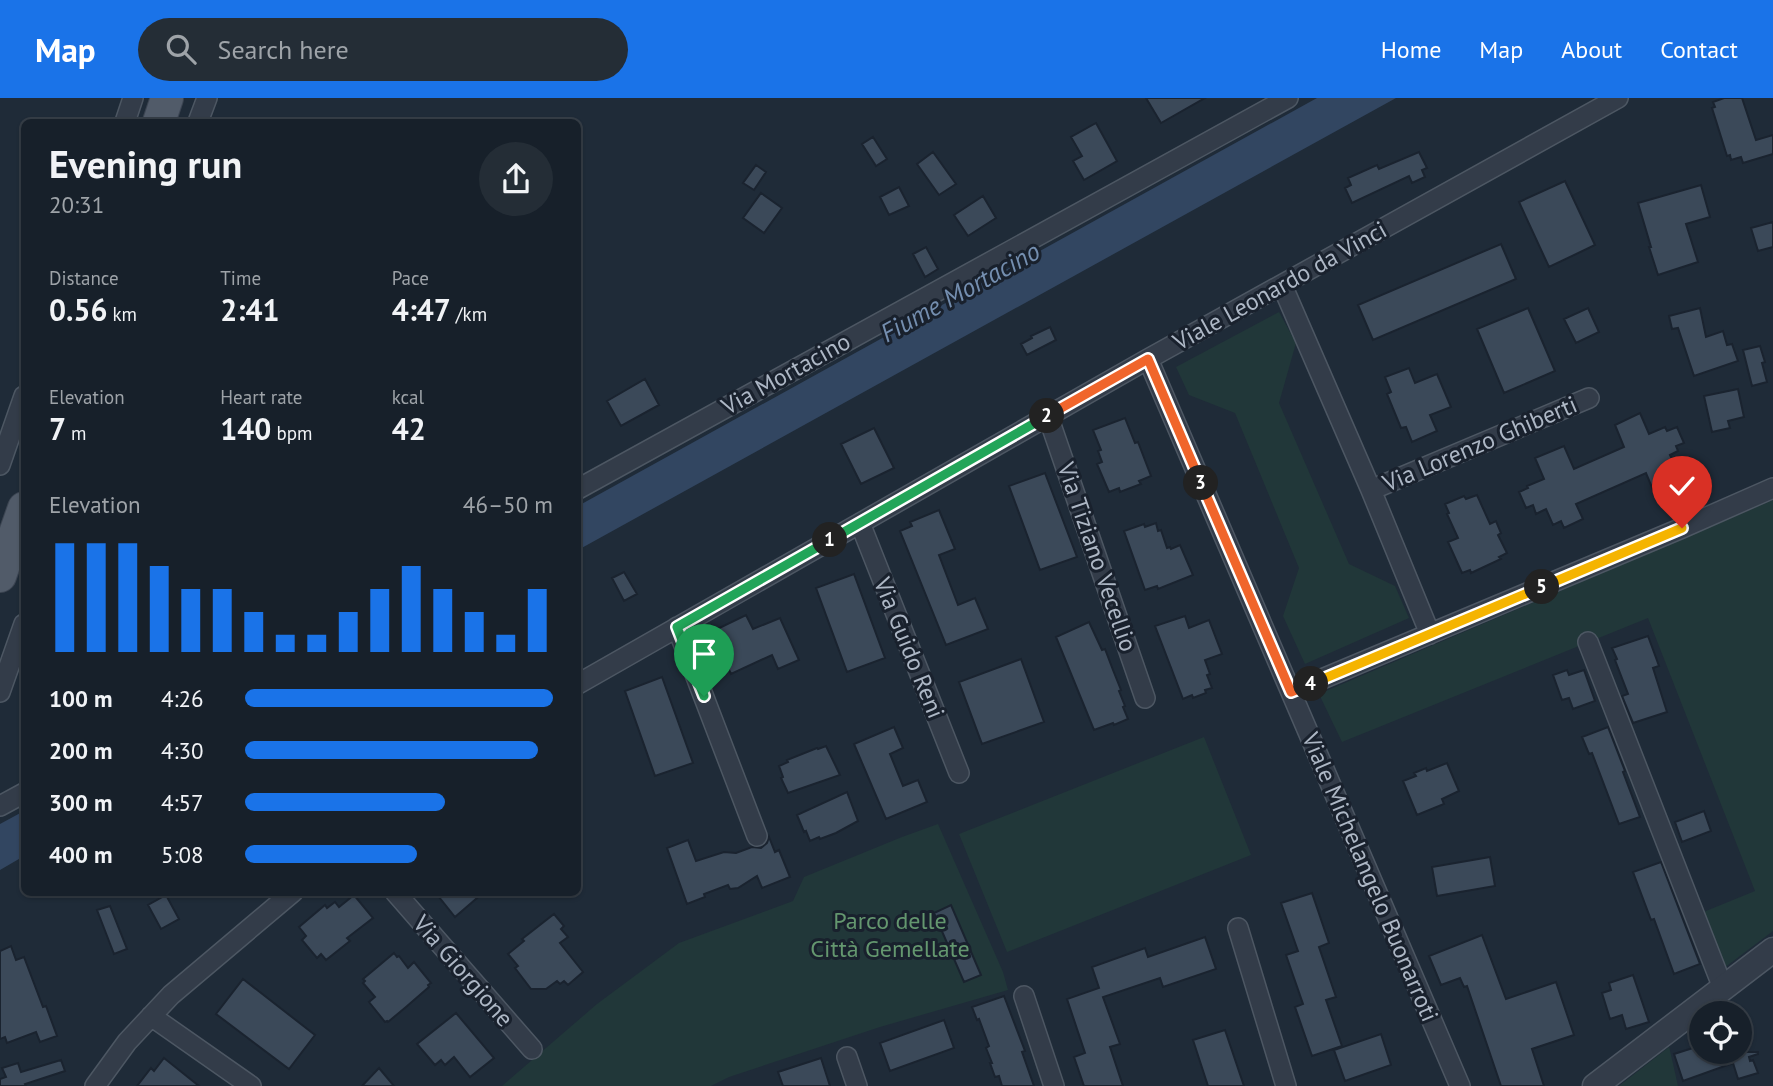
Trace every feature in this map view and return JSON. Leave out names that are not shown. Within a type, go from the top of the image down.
[{"type":"main road","points":[[160,119],[167,98]]},
{"type":"main road","points":[[0,576],[21,516]]},
{"type":"street","points":[[126,119],[133,98]]},
{"type":"street","points":[[199,119],[207,98]]},
{"type":"street","name":"Via Mortacino","points":[[581,487],[1288,98]]},
{"type":"street","name":"Viale Leonardo da Vinci","points":[[581,682],[1148,359],[1618,98]]},
{"type":"street","name":"Via Lorenzo Ghiberti","points":[[1282,285],[1430,634]]},
{"type":"street","name":"Viale Michelangelo Buonarroti","points":[[1148,359],[1460,1086]]},
{"type":"street","name":"Via Lorenzo Ghiberti","points":[[1371,490],[1589,398]]},
{"type":"street","points":[[0,465],[21,405]]},
{"type":"street","name":"Via Tiziano Vecellio","points":[[1048,416],[1146,698]]},
{"type":"street","points":[[1291,692],[1773,488]]},
{"type":"street","name":"Via Guido Reni","points":[[860,523],[958,773]]},
{"type":"street","points":[[677,627],[757,836]]},
{"type":"street","points":[[0,692],[21,632]]},
{"type":"street","points":[[1588,642],[1723,988]]},
{"type":"street","points":[[0,806],[21,795]]},
{"type":"street","points":[[95,1086],[127,1042],[181,986],[288,896]]},
{"type":"street","name":"Via Giorgione","points":[[398,896],[532,1049]]},
{"type":"street","points":[[1238,928],[1286,1086]]},
{"type":"street","points":[[1595,1086],[1773,950]]},
{"type":"street","points":[[1024,996],[1054,1086]]},
{"type":"street","points":[[151,1016],[251,1086]]},
{"type":"street","points":[[847,1057],[857,1086]]},
{"type":"green space","points":[[1279,312],[1296,343],[1279,403],[1349,564],[1395,586],[1409,618],[1305,664],[1283,616],[1299,568],[1235,413],[1189,395],[1176,367]]},
{"type":"green space","points":[[1773,500],[1773,931],[1724,968],[1701,913],[1755,891],[1648,618],[1342,742],[1319,694]]},
{"type":"green space","points":[[1204,737],[1251,855],[1007,952],[959,834]]},
{"type":"green space","name":"Parco delle Città Gemellate","points":[[938,824],[1003,972],[1008,990],[880,1027],[729,1077],[711,1086],[502,1086],[597,1004],[679,943],[793,901],[804,877]]},
{"type":"green space","points":[[1669,1047],[1678,1086],[1619,1086]]},
{"type":"water","points":[[1317,98],[1396,98],[581,548],[581,504]]},
{"type":"water","points":[[21,813],[21,858],[0,870],[0,824]]},
{"type":"building","points":[[1146,98],[1205,98],[1161,123]]},
{"type":"building","points":[[1724,98],[1742,98],[1756,140],[1773,135],[1773,154],[1743,163],[1741,157],[1731,160],[1730,155],[1727,156],[1712,108],[1715,107],[1713,102]]},
{"type":"building","points":[[1096,123],[1117,161],[1084,180],[1073,161],[1082,156],[1071,137]]},
{"type":"building","points":[[873,137],[887,159],[876,166],[862,144]]},
{"type":"building","points":[[933,152],[956,184],[939,195],[917,164]]},
{"type":"building","points":[[1419,152],[1427,168],[1422,170],[1425,177],[1412,183],[1409,176],[1352,203],[1345,188],[1351,185],[1348,178],[1377,165],[1379,169]]},
{"type":"building","points":[[756,165],[766,172],[754,190],[743,183]]},
{"type":"building","points":[[1565,181],[1595,245],[1549,267],[1519,202]]},
{"type":"building","points":[[1701,185],[1710,217],[1686,224],[1698,262],[1658,275],[1638,203]]},
{"type":"building","points":[[899,187],[909,206],[889,215],[880,197]]},
{"type":"building","points":[[761,193],[782,208],[764,233],[743,218]]},
{"type":"building","points":[[983,196],[996,218],[968,236],[954,215]]},
{"type":"building","points":[[1773,222],[1773,247],[1758,251],[1751,228]]},
{"type":"building","points":[[1501,244],[1516,279],[1373,340],[1358,305]]},
{"type":"building","points":[[926,247],[938,269],[925,277],[913,254]]},
{"type":"building","points":[[1528,308],[1555,371],[1504,393],[1477,329]]},
{"type":"building","points":[[1588,308],[1599,332],[1576,343],[1564,319]]},
{"type":"building","points":[[1700,308],[1706,337],[1723,331],[1727,345],[1732,344],[1738,361],[1694,376],[1678,328],[1672,329],[1669,316]]},
{"type":"building","points":[[1050,327],[1056,340],[1027,355],[1021,344]]},
{"type":"building","points":[[1760,346],[1767,382],[1752,386],[1743,350]]},
{"type":"building","points":[[1409,368],[1415,383],[1437,374],[1451,407],[1430,415],[1437,431],[1412,442],[1406,427],[1401,428],[1387,394],[1391,392],[1385,377]]},
{"type":"building","points":[[645,379],[659,405],[621,426],[607,401]]},
{"type":"building","points":[[1738,389],[1744,417],[1728,421],[1730,428],[1712,432],[1704,396]]},
{"type":"building","points":[[1640,413],[1649,434],[1665,427],[1667,431],[1677,427],[1684,443],[1676,446],[1678,451],[1670,455],[1678,472],[1669,476],[1672,482],[1653,490],[1646,473],[1576,504],[1583,519],[1564,528],[1561,521],[1553,525],[1546,509],[1536,514],[1533,505],[1526,508],[1519,492],[1544,479],[1535,458],[1564,446],[1574,469],[1624,447],[1615,425]]},
{"type":"building","points":[[1125,418],[1151,476],[1139,481],[1141,484],[1120,492],[1119,488],[1109,492],[1097,464],[1102,462],[1098,451],[1101,450],[1093,430]]},
{"type":"building","points":[[874,428],[894,468],[861,484],[841,444]]},
{"type":"building","points":[[1045,473],[1077,557],[1040,570],[1009,486]]},
{"type":"building","points":[[1477,495],[1490,524],[1496,521],[1501,533],[1498,535],[1507,553],[1499,557],[1501,559],[1471,573],[1470,570],[1462,573],[1448,542],[1458,538],[1445,504],[1464,496],[1466,499]]},
{"type":"building","points":[[939,510],[955,549],[939,555],[958,605],[975,598],[988,629],[946,645],[900,531],[912,526],[910,522]]},
{"type":"building","points":[[1156,523],[1167,548],[1180,545],[1193,575],[1158,589],[1157,586],[1145,590],[1124,531]]},
{"type":"building","points":[[624,572],[637,594],[624,601],[612,578]]},
{"type":"building","points":[[854,574],[885,658],[847,672],[816,588]]},
{"type":"building","points":[[746,615],[753,629],[780,618],[799,660],[778,669],[772,655],[731,674],[711,632]]},
{"type":"building","points":[[1185,616],[1189,628],[1209,620],[1222,654],[1205,660],[1212,688],[1193,698],[1192,695],[1183,699],[1155,626]]},
{"type":"building","points":[[1089,622],[1102,650],[1105,649],[1121,690],[1119,691],[1128,719],[1094,730],[1056,637]]},
{"type":"building","points":[[1648,636],[1659,666],[1653,668],[1667,712],[1633,723],[1622,696],[1628,694],[1612,648]]},
{"type":"building","points":[[1021,659],[1044,722],[982,744],[959,682]]},
{"type":"building","points":[[1567,670],[1569,675],[1584,670],[1595,701],[1573,709],[1569,698],[1562,700],[1553,675]]},
{"type":"building","points":[[662,677],[693,763],[655,776],[625,691]]},
{"type":"building","points":[[894,727],[903,748],[890,754],[903,786],[918,780],[927,802],[886,819],[854,744]]},
{"type":"building","points":[[1608,727],[1640,817],[1619,824],[1592,753],[1589,754],[1582,737]]},
{"type":"building","points":[[826,746],[840,775],[788,793],[779,766],[788,762],[787,760]]},
{"type":"building","points":[[1447,763],[1459,791],[1442,799],[1444,804],[1417,815],[1403,781],[1426,768],[1427,771]]},
{"type":"building","points":[[847,792],[858,821],[836,833],[810,841],[797,815]]},
{"type":"building","points":[[1704,811],[1711,831],[1682,842],[1675,822]]},
{"type":"building","points":[[769,837],[775,852],[779,850],[790,877],[762,888],[757,876],[738,888],[730,889],[728,885],[687,904],[667,848],[688,840],[696,861],[724,852],[736,853],[752,847],[761,848]]},
{"type":"building","points":[[1490,857],[1495,886],[1437,896],[1432,867]]},
{"type":"building","points":[[1661,862],[1700,964],[1674,974],[1633,872]]},
{"type":"building","points":[[1312,893],[1329,943],[1319,947],[1336,997],[1326,1000],[1342,1046],[1312,1056],[1295,1007],[1303,1004],[1286,955],[1298,951],[1281,903]]},
{"type":"building","points":[[167,896],[179,919],[161,929],[148,905]]},
{"type":"building","points":[[355,896],[373,918],[347,938],[350,941],[326,960],[321,954],[317,958],[302,940],[306,936],[299,927],[325,905],[327,908],[335,902],[339,907]]},
{"type":"building","points":[[438,896],[479,896],[455,917]]},
{"type":"building","points":[[951,905],[981,975],[964,982],[934,913]]},
{"type":"building","points":[[110,906],[127,949],[114,954],[97,910]]},
{"type":"building","points":[[554,914],[564,926],[561,929],[568,937],[560,943],[583,972],[568,985],[564,981],[560,984],[557,981],[546,989],[531,989],[508,954],[524,941],[522,939]]},
{"type":"building","points":[[1482,935],[1506,999],[1556,982],[1574,1035],[1532,1049],[1544,1086],[1501,1086],[1467,986],[1464,987],[1460,978],[1441,985],[1429,956]]},
{"type":"building","points":[[1205,937],[1216,969],[1163,987],[1160,978],[1103,997],[1120,1044],[1110,1047],[1123,1086],[1084,1086],[1074,1057],[1085,1053],[1067,999],[1099,988],[1092,967],[1145,948],[1148,957]]},
{"type":"building","points":[[11,946],[16,960],[24,957],[57,1036],[40,1042],[36,1032],[7,1043],[5,1037],[0,1039],[0,951]]},
{"type":"building","points":[[394,953],[408,968],[414,962],[431,983],[406,1007],[385,1022],[369,1002],[375,997],[363,983],[363,979]]},
{"type":"building","points":[[1633,975],[1649,1022],[1626,1029],[1622,1015],[1610,1019],[1602,993],[1611,990],[1609,983]]},
{"type":"building","points":[[243,979],[315,1035],[289,1069],[216,1014]]},
{"type":"building","points":[[1004,996],[1025,1051],[1022,1052],[1034,1086],[1002,1086],[990,1063],[986,1048],[989,1046],[972,1007]]},
{"type":"building","points":[[456,1013],[494,1058],[470,1077],[454,1057],[445,1065],[441,1060],[435,1065],[417,1044]]},
{"type":"building","points":[[944,1020],[954,1048],[890,1071],[880,1043]]},
{"type":"building","points":[[1225,1030],[1244,1086],[1208,1086],[1193,1040]]},
{"type":"building","points":[[1381,1034],[1391,1065],[1345,1081],[1334,1050]]},
{"type":"building","points":[[1689,1049],[1689,1064],[1730,1064],[1683,1081],[1674,1054]]},
{"type":"building","points":[[164,1058],[199,1086],[137,1086],[151,1068],[154,1071]]},
{"type":"building","points":[[821,1058],[830,1086],[783,1086],[778,1072]]},
{"type":"building","points":[[61,1060],[65,1071],[25,1084],[26,1086],[0,1086],[0,1079],[6,1077],[2,1068],[18,1063],[21,1072]]},
{"type":"building","points":[[1753,1060],[1758,1073],[1738,1079],[1733,1064],[1752,1064]]},
{"type":"building","points":[[379,1068],[394,1086],[362,1086]]},
{"type":"route","points":[[704,696],[677,627],[1148,359],[1291,692],[1682,528]]},
{"type":"water label","name":"Fiume Mortacino","points":[[960,292]]}]
